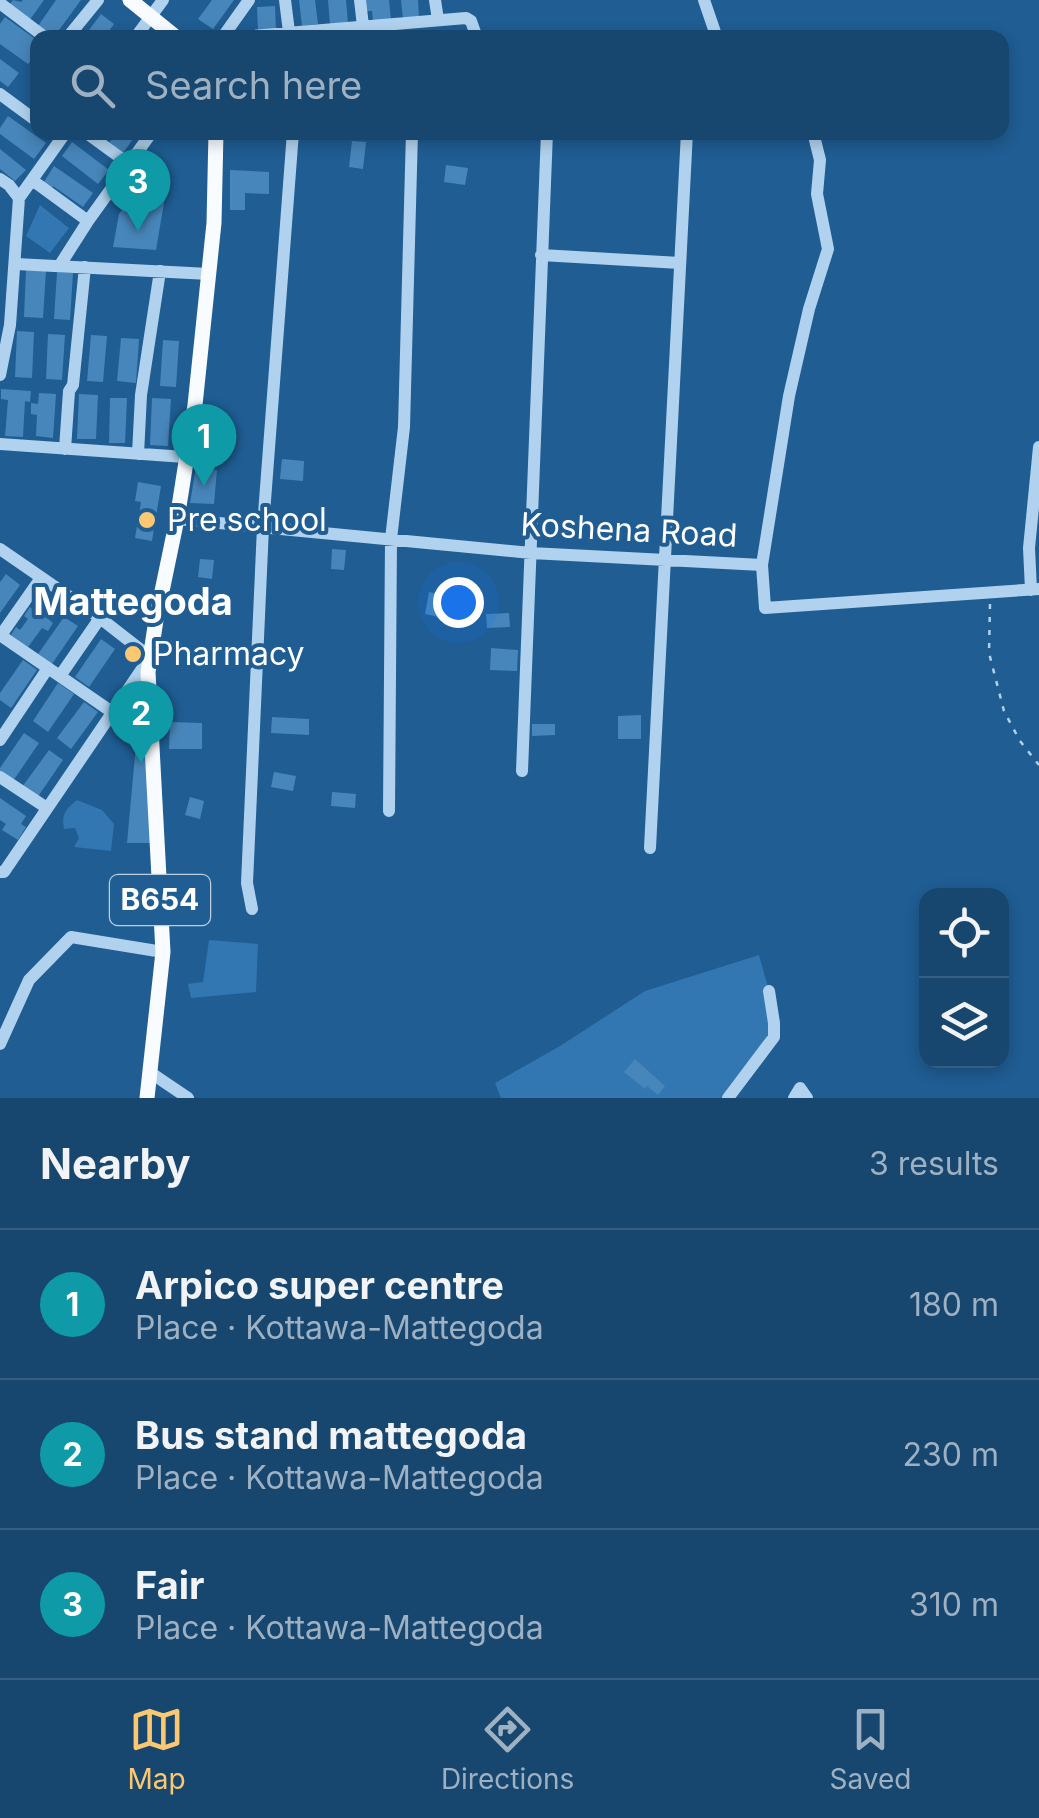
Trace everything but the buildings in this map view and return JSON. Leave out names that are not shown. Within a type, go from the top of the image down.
[{"type":"main road","points":[[130,0],[167,30]]},
{"type":"main road","name":"B654","points":[[147,1098],[163,952],[148,672],[195,405],[214,222],[216,140]]},
{"type":"street","points":[[74,30],[98,0]]},
{"type":"street","points":[[141,30],[163,0]]},
{"type":"street","points":[[231,30],[249,0]]},
{"type":"street","points":[[285,0],[289,30]]},
{"type":"street","points":[[360,0],[362,26]]},
{"type":"street","points":[[435,0],[438,20]]},
{"type":"street","points":[[704,0],[714,30]]},
{"type":"street","points":[[2,3],[36,30]]},
{"type":"street","points":[[313,30],[466,18],[474,30]]},
{"type":"street","points":[[0,94],[30,116]]},
{"type":"street","points":[[0,375],[10,325],[19,198],[57,140]]},
{"type":"street","points":[[96,140],[129,164]]},
{"type":"street","points":[[60,266],[146,140]]},
{"type":"street","points":[[252,909],[247,883],[263,527],[292,140]]},
{"type":"street","points":[[389,811],[391,540],[404,428],[412,140]]},
{"type":"street","points":[[522,772],[547,140]]},
{"type":"street","points":[[650,848],[687,140]]},
{"type":"street","points":[[762,565],[789,396],[812,297],[828,249],[817,194],[820,160],[815,140]]},
{"type":"street","points":[[0,179],[19,198]]},
{"type":"street","points":[[32,180],[88,222]]},
{"type":"street","points":[[541,256],[680,263]]},
{"type":"street","points":[[16,264],[208,274]]},
{"type":"street","points":[[65,449],[85,267]]},
{"type":"street","points":[[138,454],[142,395],[160,271]]},
{"type":"street","points":[[0,444],[186,457]]},
{"type":"street","points":[[1035,589],[1029,548],[1039,447]]},
{"type":"street","name":"Koshena Road","points":[[177,519],[531,552],[762,565],[765,608],[1035,589]]},
{"type":"street","points":[[0,549],[150,658],[1,871]]},
{"type":"street","points":[[41,578],[0,635],[112,712]]},
{"type":"street","points":[[0,740],[100,618]]},
{"type":"street","points":[[0,776],[47,808]]},
{"type":"street","points":[[0,1044],[29,980],[71,937],[163,952]]},
{"type":"street","points":[[728,1098],[774,1037],[768,991]]},
{"type":"street","points":[[151,1073],[188,1098]]},
{"type":"street","points":[[794,1098],[800,1088],[807,1098]]},
{"type":"path","points":[[990,594],[989,653],[1004,711],[1039,765]]},
{"type":"shaded area","points":[[40,205],[69,228],[50,253],[26,236]]},
{"type":"shaded area","points":[[77,800],[102,810],[114,824],[111,851],[74,847],[79,838],[75,828],[64,829],[63,819]]},
{"type":"shaded area","points":[[209,940],[258,944],[256,992],[191,998],[188,984],[203,982]]},
{"type":"shaded area","points":[[759,955],[769,991],[774,1037],[728,1098],[501,1098],[495,1083],[645,991]]},
{"type":"place","name":"Fair","points":[[138,231]]},
{"type":"place","name":"Arpico super centre","points":[[204,486]]},
{"type":"place","name":"Pre school","points":[[147,520]]},
{"type":"place","name":"Pharmacy","points":[[133,654]]},
{"type":"place","name":"Bus stand mattegoda","points":[[141,763]]},
{"type":"district","name":"Mattegoda","points":[[133,602]]}]
